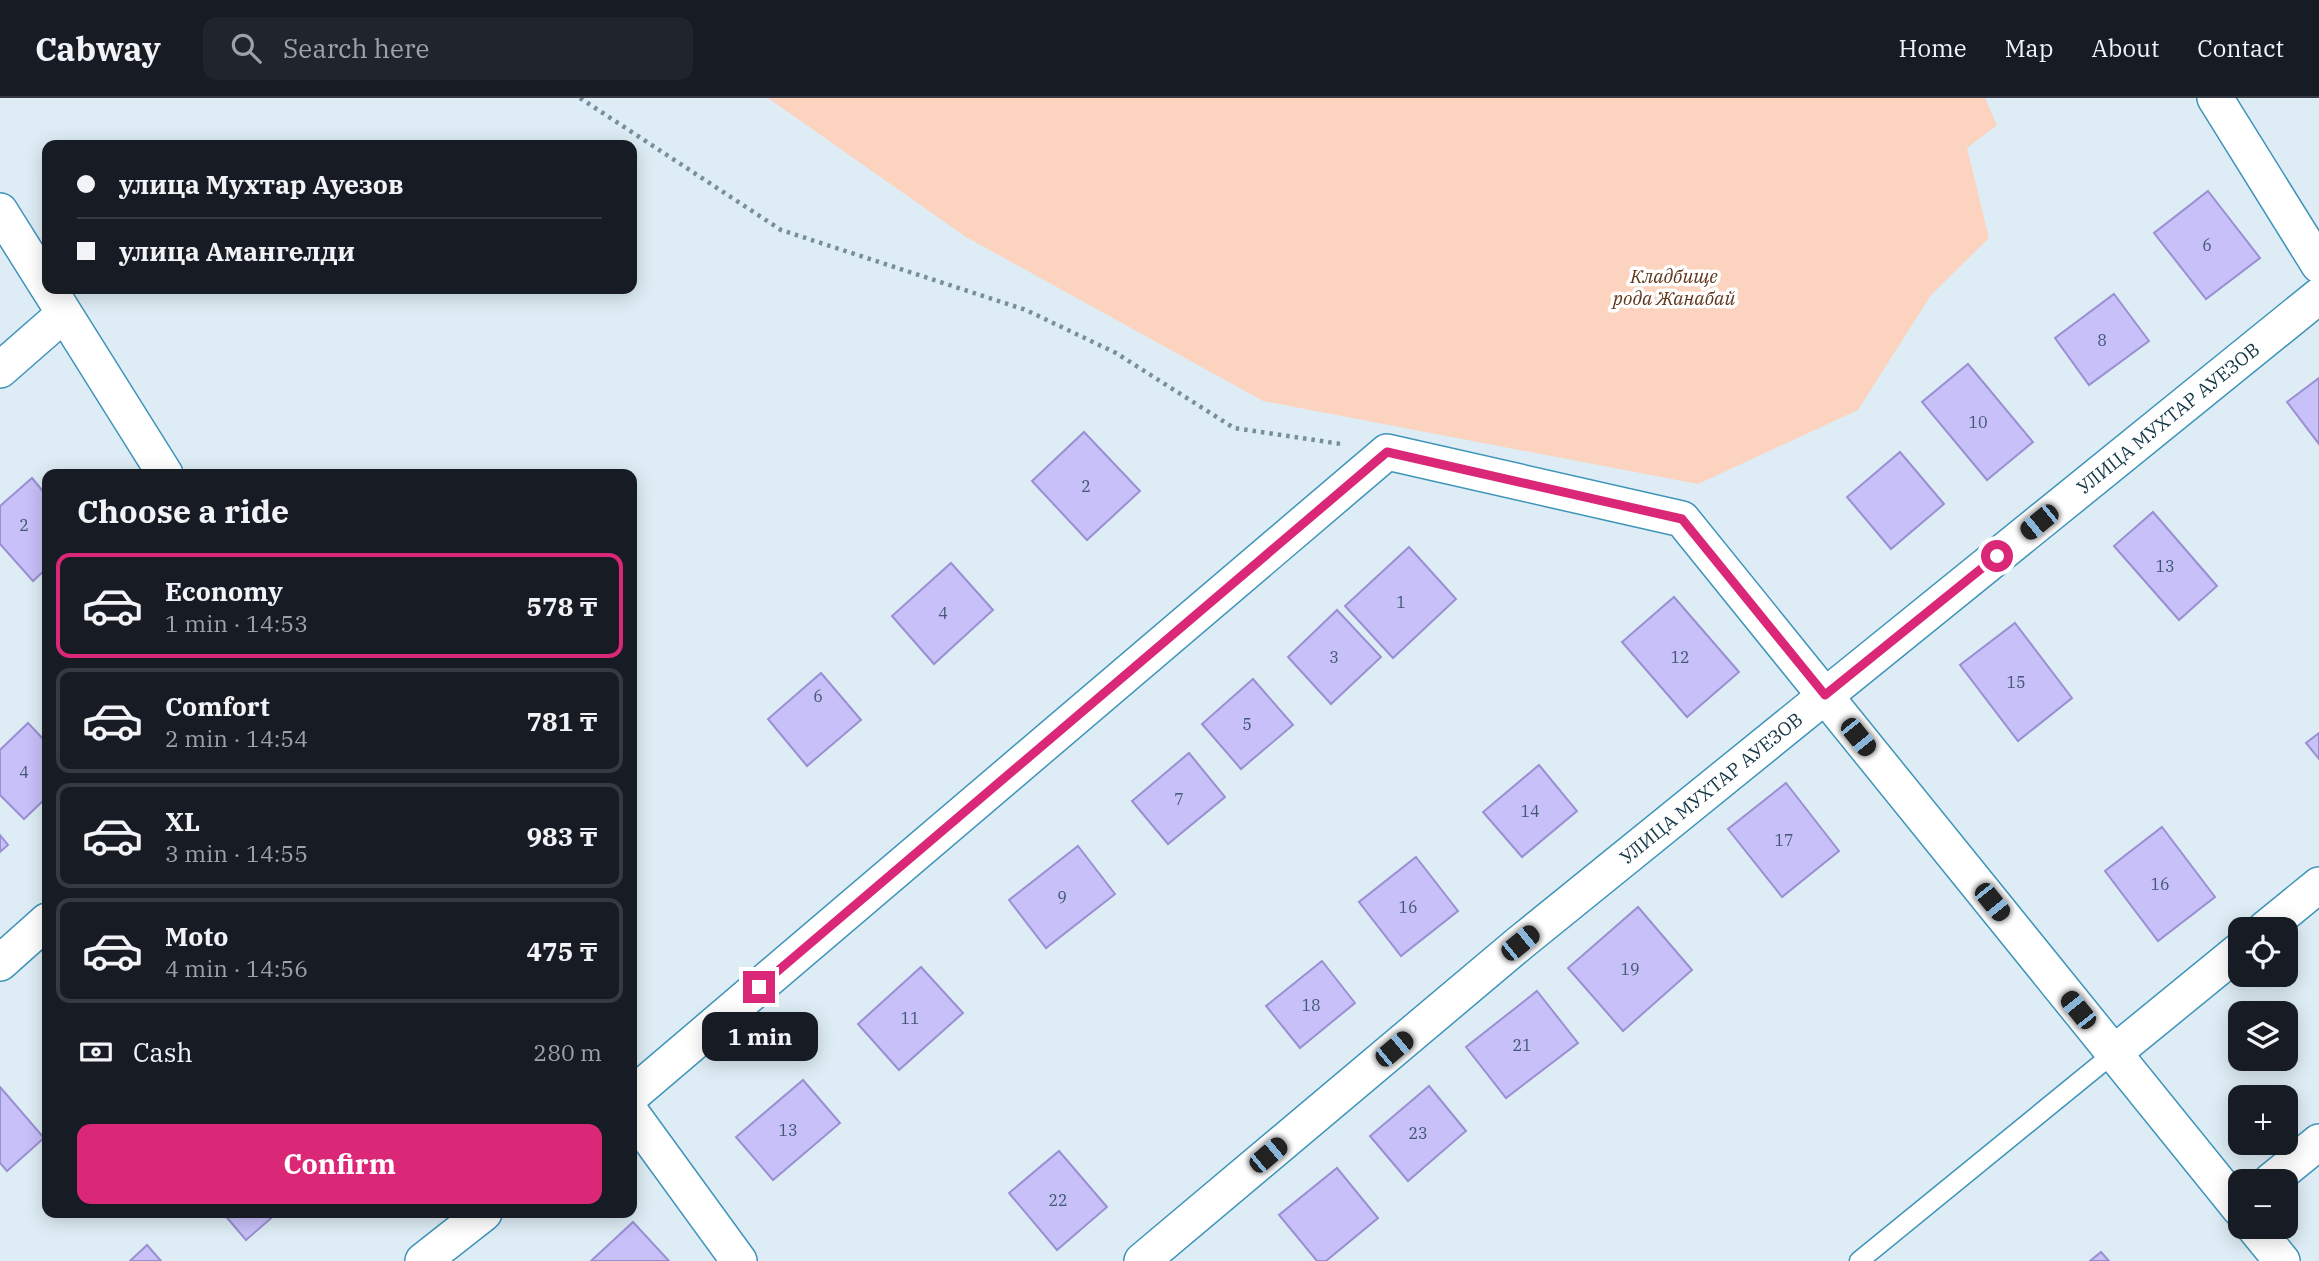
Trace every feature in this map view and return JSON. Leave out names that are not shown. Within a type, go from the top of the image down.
[{"type":"street","points":[[2214,98],[2319,265]]},
{"type":"street","points":[[0,211],[42,278]]},
{"type":"street","points":[[0,370],[53,296],[162,469]]},
{"type":"street","name":"УЛИЦА МУХТАР АУЕЗОВ","points":[[1142,1261],[1520,943],[2319,296]]},
{"type":"street","points":[[637,1091],[1387,452],[1682,519],[2228,1194]]},
{"type":"street","points":[[2280,917],[2319,885]]},
{"type":"street","points":[[0,962],[42,925]]},
{"type":"street","points":[[2114,1053],[2228,960]]},
{"type":"street","points":[[637,1121],[739,1261]]},
{"type":"street","points":[[2286,1169],[2319,1142]]},
{"type":"street","points":[[423,1261],[478,1218]]},
{"type":"street","points":[[2264,1239],[2282,1261]]},
{"type":"lane","points":[[1859,1261],[2114,1053]]},
{"type":"path","points":[[580,98],[781,230],[1026,310],[1116,353],[1234,428],[1387,452]]},
{"type":"green space","name":"Кладбище рода Жанабай","points":[[768,98],[1985,98],[1997,125],[1967,148],[1989,238],[1931,295],[1858,410],[1698,484],[1263,401],[966,237]]},
{"type":"building","points":[[2208,191],[2260,258],[2206,299],[2154,233]]},
{"type":"building","points":[[2114,294],[2149,341],[2089,385],[2055,338]]},
{"type":"building","points":[[1968,364],[2033,442],[1987,480],[1922,402]]},
{"type":"building","points":[[2319,378],[2319,444],[2287,402]]},
{"type":"building","points":[[1084,432],[1140,491],[1087,540],[1032,481]]},
{"type":"building","points":[[1900,452],[1944,504],[1891,549],[1847,497]]},
{"type":"building","points":[[32,478],[42,490],[42,573],[33,581],[0,544],[0,506]]},
{"type":"building","points":[[2153,512],[2217,586],[2179,620],[2114,546]]},
{"type":"building","points":[[1409,547],[1456,599],[1393,658],[1345,606]]},
{"type":"building","points":[[951,563],[993,610],[934,664],[892,616]]},
{"type":"building","points":[[1674,597],[1739,672],[1687,717],[1622,642]]},
{"type":"building","points":[[1337,610],[1381,657],[1331,704],[1288,657]]},
{"type":"building","points":[[2015,623],[2072,698],[2018,741],[1960,665]]},
{"type":"building","points":[[821,673],[861,720],[807,766],[768,719]]},
{"type":"building","points":[[1253,679],[1293,725],[1241,769],[1202,724]]},
{"type":"building","points":[[28,723],[42,738],[42,802],[24,819],[0,795],[0,750]]},
{"type":"building","points":[[2319,733],[2319,759],[2306,743]]},
{"type":"building","points":[[1189,753],[1225,797],[1168,844],[1132,801]]},
{"type":"building","points":[[1539,765],[1577,811],[1522,857],[1483,812]]},
{"type":"building","points":[[1786,783],[1839,851],[1782,897],[1728,829]]},
{"type":"building","points":[[2162,827],[2215,897],[2158,941],[2105,871]]},
{"type":"building","points":[[0,835],[8,845],[0,852]]},
{"type":"building","points":[[1078,846],[1115,894],[1046,948],[1009,900]]},
{"type":"building","points":[[1416,857],[1458,911],[1401,956],[1359,902]]},
{"type":"building","points":[[1638,907],[1692,970],[1623,1031],[1568,968]]},
{"type":"building","points":[[1322,961],[1355,1003],[1300,1048],[1266,1006]]},
{"type":"building","points":[[921,967],[963,1013],[899,1070],[858,1024]]},
{"type":"building","points":[[1537,991],[1578,1043],[1506,1098],[1466,1047]]},
{"type":"building","points":[[803,1080],[840,1123],[773,1180],[736,1137]]},
{"type":"building","points":[[1429,1086],[1466,1131],[1408,1181],[1370,1136]]},
{"type":"building","points":[[0,1087],[42,1136],[42,1140],[7,1171],[0,1163]]},
{"type":"building","points":[[1059,1151],[1107,1207],[1057,1250],[1009,1193]]},
{"type":"building","points":[[1337,1168],[1378,1218],[1326,1261],[1317,1261],[1279,1215]]},
{"type":"building","points":[[227,1218],[271,1218],[246,1240]]},
{"type":"building","points":[[633,1222],[669,1261],[591,1261]]},
{"type":"building","points":[[147,1245],[161,1261],[130,1261]]},
{"type":"building","points":[[2101,1252],[2109,1261],[2090,1261]]},
{"type":"route","points":[[759,987],[1387,452],[1682,519],[1825,695],[1997,556]]}]
